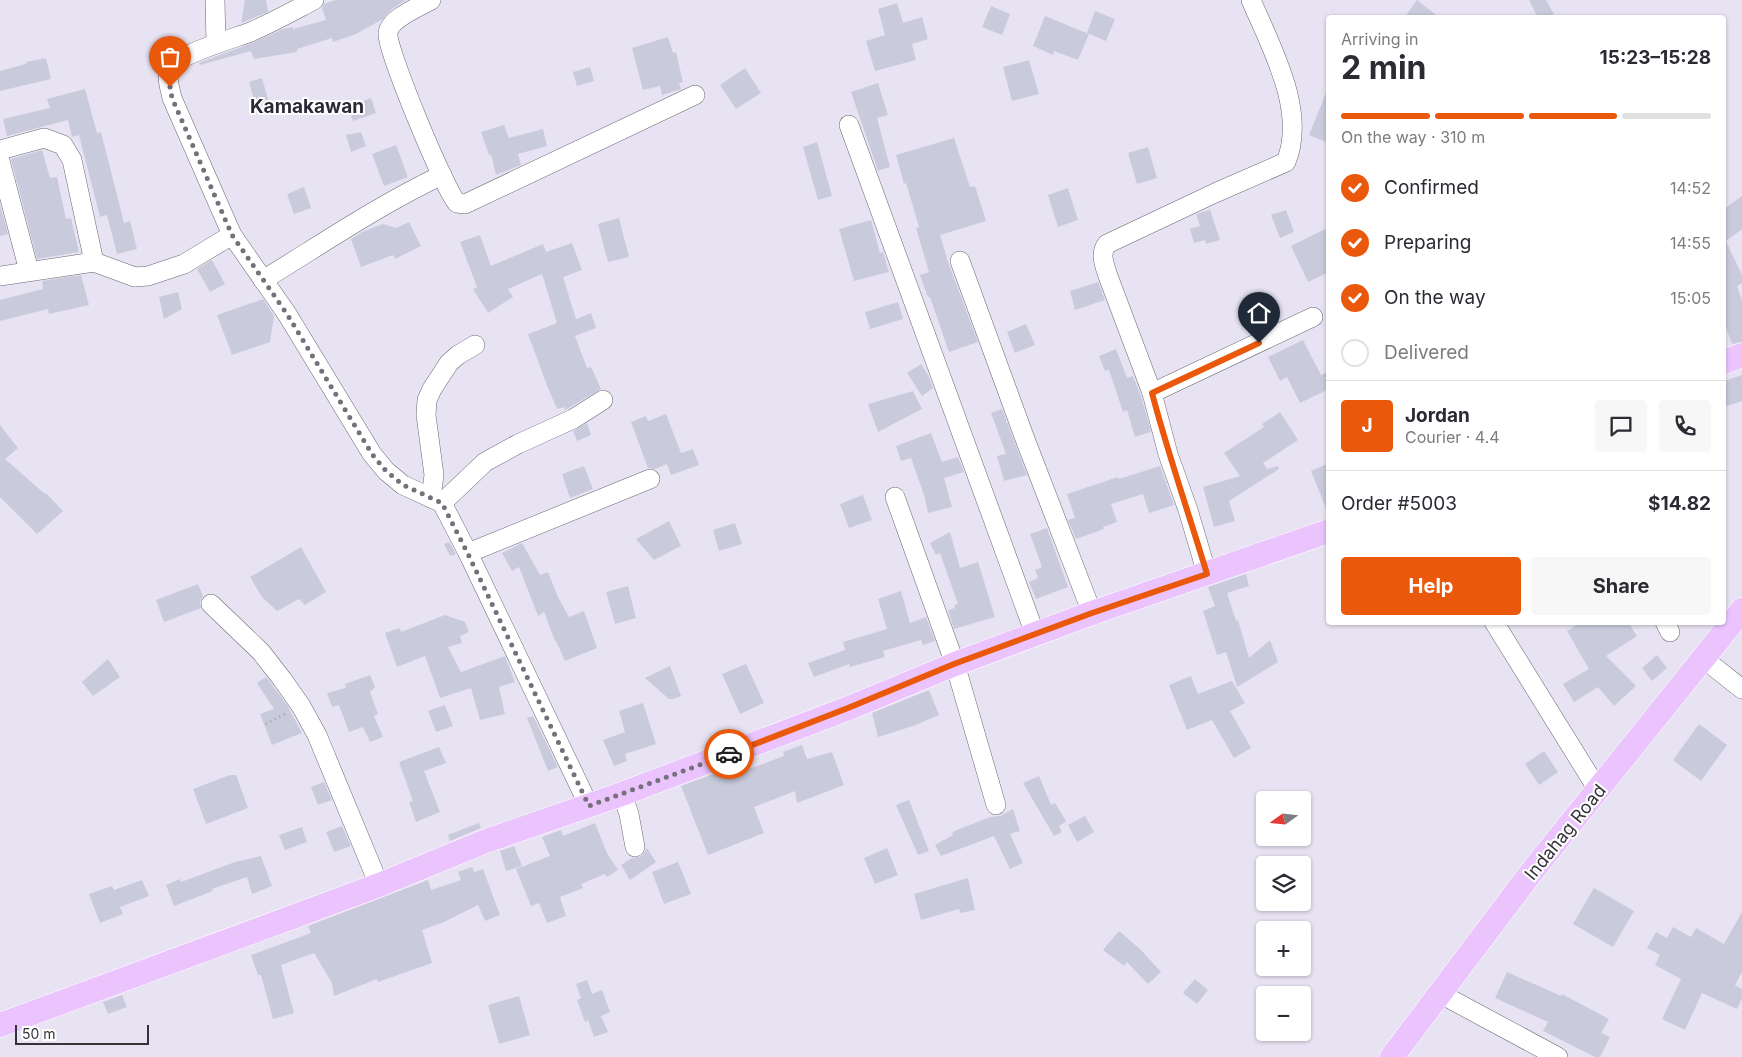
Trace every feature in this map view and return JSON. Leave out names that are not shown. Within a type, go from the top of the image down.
[{"type":"main road","points":[[1726,361],[1742,355]]},
{"type":"main road","points":[[0,1025],[379,885],[438,859],[486,841],[622,794],[848,708],[954,664],[1092,613],[1326,532]]},
{"type":"main road","name":"Indahag Road","points":[[1392,1057],[1530,874],[1742,610]]},
{"type":"street","points":[[215,0],[216,44]]},
{"type":"street","points":[[431,0],[399,17],[390,27],[388,34],[391,51],[442,176],[453,199],[457,203],[465,204],[695,95]]},
{"type":"street","points":[[1207,574],[1188,510],[1168,454],[1152,393],[1102,257],[1103,248],[1107,244],[1286,162],[1290,152],[1292,135],[1288,99],[1280,69],[1251,0]]},
{"type":"street","points":[[310,1],[250,32],[216,44],[181,59],[172,65],[168,76],[172,98],[232,235],[287,314],[372,454],[386,471],[403,485],[436,501]]},
{"type":"street","points":[[849,125],[1035,634]]},
{"type":"street","points":[[0,150],[44,138],[63,145],[72,160],[94,262]]},
{"type":"street","points":[[0,161],[29,271]]},
{"type":"street","points":[[263,280],[375,210],[411,190],[442,176]]},
{"type":"street","points":[[0,276],[94,262],[135,277],[148,276],[184,264],[232,235]]},
{"type":"street","points":[[960,261],[1025,439],[1092,613]]},
{"type":"street","points":[[1152,393],[1313,318]]},
{"type":"street","points":[[475,345],[449,363],[427,400],[426,415],[436,501],[468,554],[589,806]]},
{"type":"street","points":[[436,501],[485,462],[518,444],[573,420],[603,400]]},
{"type":"street","points":[[468,554],[650,480]]},
{"type":"street","points":[[895,497],[954,664],[996,805]]},
{"type":"street","points":[[211,604],[261,652],[301,706],[317,735],[379,885]]},
{"type":"street","points":[[1496,625],[1598,790]]},
{"type":"street","points":[[1704,659],[1742,689]]},
{"type":"street","points":[[622,794],[630,814],[635,847]]},
{"type":"street","points":[[1439,993],[1558,1057]]},
{"type":"building","points":[[245,0],[266,0],[268,12],[241,23]]},
{"type":"building","points":[[335,0],[406,0],[392,9],[383,19],[356,34],[333,42],[332,38],[297,49],[297,52],[254,59],[251,51],[200,65],[199,63],[283,29],[293,27],[293,29],[326,20],[322,8],[324,4]]},
{"type":"building","points":[[1417,0],[1436,15],[1406,15]]},
{"type":"building","points":[[1529,0],[1546,0],[1554,15],[1536,15]]},
{"type":"building","points":[[897,3],[903,23],[922,17],[928,39],[912,44],[916,60],[875,71],[866,41],[885,35],[878,9]]},
{"type":"building","points":[[991,6],[1010,14],[1002,35],[982,27]]},
{"type":"building","points":[[1095,11],[1115,19],[1106,41],[1087,33]]},
{"type":"building","points":[[1045,16],[1089,34],[1078,60],[1054,51],[1053,55],[1033,46]]},
{"type":"building","points":[[668,37],[673,53],[676,52],[683,82],[679,83],[681,89],[662,95],[660,86],[643,90],[632,48]]},
{"type":"building","points":[[46,58],[51,79],[0,91],[0,71],[26,64],[26,62]]},
{"type":"building","points":[[1029,60],[1039,94],[1012,101],[1003,67]]},
{"type":"building","points":[[590,67],[594,81],[577,86],[573,72]]},
{"type":"building","points":[[745,68],[761,93],[736,109],[720,85]]},
{"type":"building","points":[[262,78],[269,103],[256,107],[249,82]]},
{"type":"building","points":[[878,83],[888,115],[877,118],[890,167],[878,171],[851,92]]},
{"type":"building","points":[[85,89],[97,133],[101,132],[124,223],[130,221],[137,249],[117,254],[107,215],[100,217],[79,135],[72,137],[68,120],[7,136],[3,119],[50,108],[47,99]]},
{"type":"building","points":[[1326,93],[1326,142],[1309,135]]},
{"type":"building","points":[[371,98],[376,113],[353,121],[348,107]]},
{"type":"building","points":[[504,125],[509,138],[543,129],[547,146],[518,154],[521,165],[496,175],[491,154],[489,155],[481,132]]},
{"type":"building","points":[[361,132],[366,146],[351,152],[346,135]]},
{"type":"building","points":[[954,138],[970,187],[975,186],[986,221],[940,235],[949,265],[978,342],[949,352],[930,297],[928,297],[920,275],[929,272],[916,228],[919,227],[896,155]]},
{"type":"building","points":[[817,142],[832,196],[818,200],[803,147]]},
{"type":"building","points":[[396,145],[408,177],[384,186],[372,154]]},
{"type":"building","points":[[1148,147],[1157,178],[1137,184],[1128,153]]},
{"type":"building","points":[[42,150],[50,178],[57,177],[66,219],[71,218],[79,252],[37,259],[11,159]]},
{"type":"building","points":[[304,187],[311,208],[294,214],[287,194]]},
{"type":"building","points":[[1068,188],[1078,220],[1058,227],[1048,195]]},
{"type":"building","points":[[1742,196],[1742,229],[1726,241],[1726,208]]},
{"type":"building","points":[[0,205],[8,234],[0,236]]},
{"type":"building","points":[[1210,210],[1220,240],[1206,244],[1205,240],[1194,243],[1190,229],[1200,226],[1196,214]]},
{"type":"building","points":[[1286,210],[1294,232],[1280,238],[1271,215]]},
{"type":"building","points":[[619,218],[629,257],[608,262],[598,224]]},
{"type":"building","points":[[871,220],[880,253],[883,252],[889,272],[854,281],[839,229]]},
{"type":"building","points":[[409,222],[421,246],[395,259],[393,255],[361,267],[351,239],[362,232],[383,224],[396,228]]},
{"type":"building","points":[[1326,228],[1326,273],[1308,282],[1291,246]]},
{"type":"building","points":[[480,235],[491,266],[543,244],[546,252],[572,243],[582,270],[563,277],[576,319],[591,313],[596,328],[575,336],[587,368],[591,367],[601,389],[565,410],[564,407],[557,409],[528,334],[557,323],[542,274],[508,289],[513,297],[488,313],[473,289],[477,287],[460,242]]},
{"type":"building","points":[[1726,241],[1742,275],[1742,283],[1737,286],[1742,301],[1742,342],[1732,344],[1726,328]]},
{"type":"building","points":[[212,260],[225,284],[210,292],[197,269]]},
{"type":"building","points":[[81,275],[89,305],[49,314],[48,309],[0,321],[0,300],[43,289],[42,281]]},
{"type":"building","points":[[1098,282],[1105,300],[1075,310],[1070,291]]},
{"type":"building","points":[[178,292],[182,309],[164,319],[159,297]]},
{"type":"building","points":[[263,299],[274,316],[270,342],[232,355],[217,315]]},
{"type":"building","points":[[898,302],[903,319],[870,329],[865,312]]},
{"type":"building","points":[[1026,324],[1035,345],[1015,353],[1007,332]]},
{"type":"building","points":[[1303,340],[1321,375],[1326,372],[1326,390],[1300,403],[1287,377],[1280,381],[1268,357]]},
{"type":"building","points":[[1116,349],[1127,378],[1133,376],[1151,432],[1135,437],[1127,410],[1123,412],[1109,370],[1105,371],[1099,356]]},
{"type":"building","points":[[921,364],[933,388],[922,396],[907,373]]},
{"type":"building","points":[[1742,375],[1742,401],[1726,406],[1726,380]]},
{"type":"building","points":[[913,391],[922,409],[878,432],[868,404]]},
{"type":"building","points":[[1002,409],[1027,475],[1004,481],[997,456],[1006,454],[991,413]]},
{"type":"building","points":[[1280,412],[1298,440],[1263,463],[1267,469],[1278,466],[1279,469],[1229,501],[1235,521],[1214,527],[1203,487],[1240,476],[1224,453],[1264,427],[1262,424]]},
{"type":"building","points":[[666,414],[681,453],[693,449],[699,465],[671,475],[667,464],[655,469],[648,468],[631,422],[646,416],[648,421]]},
{"type":"building","points":[[587,423],[591,435],[577,441],[573,431]]},
{"type":"building","points":[[0,425],[18,448],[5,459],[46,493],[63,511],[37,534],[0,497]]},
{"type":"building","points":[[931,433],[942,462],[958,457],[964,472],[944,478],[952,507],[928,513],[925,498],[911,458],[901,461],[896,446]]},
{"type":"building","points":[[1326,464],[1326,508],[1311,471]]},
{"type":"building","points":[[584,466],[593,489],[570,498],[562,474]]},
{"type":"building","points":[[1160,466],[1174,505],[1149,513],[1143,494],[1111,504],[1117,522],[1076,539],[1068,520],[1075,518],[1067,494],[1118,477],[1119,479]]},
{"type":"building","points":[[863,495],[872,520],[849,528],[840,504]]},
{"type":"building","points":[[669,521],[681,546],[654,560],[636,539]]},
{"type":"building","points":[[735,523],[742,544],[719,551],[713,530]]},
{"type":"building","points":[[1047,528],[1068,587],[1036,599],[1029,582],[1038,578],[1035,570],[1042,567],[1030,534]]},
{"type":"building","points":[[950,532],[960,568],[978,562],[995,617],[954,629],[948,610],[955,608],[954,605],[958,604],[940,553],[936,555],[930,543]]},
{"type":"building","points":[[449,542],[456,554],[450,556],[444,544]]},
{"type":"building","points":[[522,543],[540,575],[548,572],[558,597],[569,617],[584,611],[597,648],[565,661],[544,612],[538,616],[519,567],[512,571],[502,553]]},
{"type":"building","points":[[301,547],[326,592],[305,605],[299,599],[277,611],[262,597],[250,577]]},
{"type":"building","points":[[1246,574],[1249,586],[1227,593],[1236,621],[1238,620],[1249,658],[1270,640],[1278,662],[1237,687],[1226,652],[1217,655],[1203,611],[1215,606],[1208,587]]},
{"type":"building","points":[[198,584],[203,596],[200,602],[201,608],[164,622],[156,600]]},
{"type":"building","points":[[628,586],[636,618],[615,624],[606,592]]},
{"type":"building","points":[[901,591],[910,623],[926,617],[935,641],[923,645],[921,640],[883,651],[885,657],[850,667],[849,664],[814,677],[808,663],[845,650],[843,642],[887,629],[878,599]]},
{"type":"building","points":[[445,615],[465,622],[469,632],[460,636],[462,643],[448,647],[461,672],[505,656],[515,682],[499,687],[505,714],[480,720],[471,688],[440,698],[425,656],[397,667],[385,633],[400,628],[401,632]]},
{"type":"building","points":[[1576,625],[1630,625],[1637,636],[1606,656],[1636,686],[1614,706],[1598,687],[1574,702],[1563,684],[1589,669],[1567,631]]},
{"type":"building","points":[[1657,655],[1667,668],[1652,681],[1642,668]]},
{"type":"building","points":[[108,659],[120,677],[93,696],[82,682]]},
{"type":"building","points":[[746,664],[764,703],[740,714],[722,674]]},
{"type":"building","points":[[670,666],[681,696],[673,699],[669,699],[645,678]]},
{"type":"building","points":[[370,675],[375,687],[370,692],[378,714],[374,716],[383,737],[370,742],[363,727],[349,732],[339,705],[332,707],[327,693],[346,688],[345,684]]},
{"type":"building","points":[[1191,676],[1198,694],[1232,681],[1245,703],[1230,711],[1251,748],[1234,758],[1212,720],[1187,730],[1169,685]]},
{"type":"building","points":[[266,677],[287,705],[302,733],[272,745],[260,714],[274,709],[257,683]]},
{"type":"building","points":[[929,690],[939,715],[913,726],[878,737],[872,713]]},
{"type":"building","points":[[643,703],[656,744],[625,754],[627,761],[614,766],[603,740],[625,732],[619,711]]},
{"type":"building","points":[[445,705],[453,726],[436,732],[428,711]]},
{"type":"building","points":[[533,716],[558,767],[548,771],[527,718]]},
{"type":"building","points":[[1699,724],[1727,745],[1701,781],[1673,760]]},
{"type":"building","points":[[802,745],[807,759],[832,752],[844,785],[797,803],[795,791],[754,807],[764,833],[708,855],[681,786],[738,765],[741,772],[784,756],[783,752]]},
{"type":"building","points":[[439,747],[446,763],[424,771],[440,812],[416,822],[409,802],[413,801],[399,762]]},
{"type":"building","points":[[1544,751],[1558,772],[1539,785],[1525,764]]},
{"type":"building","points":[[230,775],[236,775],[248,808],[206,824],[193,789]]},
{"type":"building","points":[[1039,776],[1051,805],[1055,803],[1066,821],[1059,826],[1062,832],[1054,836],[1023,783]]},
{"type":"building","points":[[324,782],[332,800],[318,805],[311,787]]},
{"type":"building","points":[[909,800],[929,851],[918,855],[896,805]]},
{"type":"building","points":[[1013,809],[1020,831],[1010,834],[1023,863],[1010,869],[994,836],[941,856],[935,845],[953,835],[952,832],[990,817],[1000,816]]},
{"type":"building","points":[[1085,816],[1094,832],[1077,842],[1068,825]]},
{"type":"building","points":[[479,823],[481,828],[450,841],[448,835]]},
{"type":"building","points":[[595,823],[607,853],[618,870],[607,877],[605,874],[581,884],[583,888],[560,897],[566,916],[547,923],[539,903],[531,906],[516,869],[550,856],[542,837],[561,830],[563,836]]},
{"type":"building","points":[[342,826],[351,846],[334,852],[326,832]]},
{"type":"building","points":[[302,827],[307,842],[285,850],[279,835]]},
{"type":"building","points":[[514,846],[522,866],[506,871],[500,851]]},
{"type":"building","points":[[647,848],[656,862],[630,880],[621,865],[632,858],[642,856]]},
{"type":"building","points":[[887,848],[898,875],[875,884],[864,858]]},
{"type":"building","points":[[261,856],[272,886],[252,894],[247,877],[212,889],[213,891],[174,906],[166,885],[180,879],[181,882],[235,862]]},
{"type":"building","points":[[678,862],[691,894],[664,904],[652,872]]},
{"type":"building","points":[[472,867],[474,872],[483,869],[500,915],[485,921],[478,905],[444,922],[422,930],[432,963],[378,982],[377,979],[334,996],[332,983],[314,953],[281,965],[294,1013],[273,1019],[261,975],[258,975],[251,955],[311,933],[308,926],[428,880],[431,890],[461,880],[458,872]]},
{"type":"building","points":[[968,878],[975,910],[960,913],[959,909],[921,920],[914,894]]},
{"type":"building","points":[[142,880],[149,896],[120,907],[123,914],[100,923],[89,894],[112,886],[114,890]]},
{"type":"building","points":[[1594,888],[1634,911],[1613,947],[1573,924]]},
{"type":"building","points":[[1742,912],[1742,972],[1735,985],[1742,989],[1742,998],[1737,1009],[1702,993],[1685,1030],[1662,1019],[1681,979],[1655,965],[1660,955],[1647,948],[1656,932],[1667,938],[1673,927],[1691,937],[1696,928],[1724,944]]},
{"type":"building","points":[[1119,931],[1141,950],[1161,972],[1148,984],[1127,962],[1124,966],[1103,950]]},
{"type":"building","points":[[1507,972],[1561,996],[1562,994],[1609,1019],[1601,1033],[1610,1037],[1600,1057],[1595,1057],[1543,1031],[1548,1022],[1495,998]]},
{"type":"building","points":[[1195,979],[1208,990],[1197,1004],[1183,993]]},
{"type":"building","points":[[587,980],[592,994],[602,990],[610,1012],[601,1016],[608,1032],[594,1037],[588,1020],[585,1022],[577,1000],[581,998],[576,984]]},
{"type":"building","points":[[122,995],[127,1007],[108,1014],[103,1002]]},
{"type":"building","points":[[519,996],[530,1035],[499,1044],[488,1005]]},
{"type":"way so far","points":[[170,87],[172,98],[232,235],[287,314],[372,454],[386,471],[403,485],[442,503],[589,806],[729,754]]},
{"type":"district","name":"Kamakawan","points":[[307,106]]},
{"type":"route","points":[[729,754],[954,664],[1092,613],[1207,574],[1188,510],[1168,454],[1152,393],[1259,343]]}]
